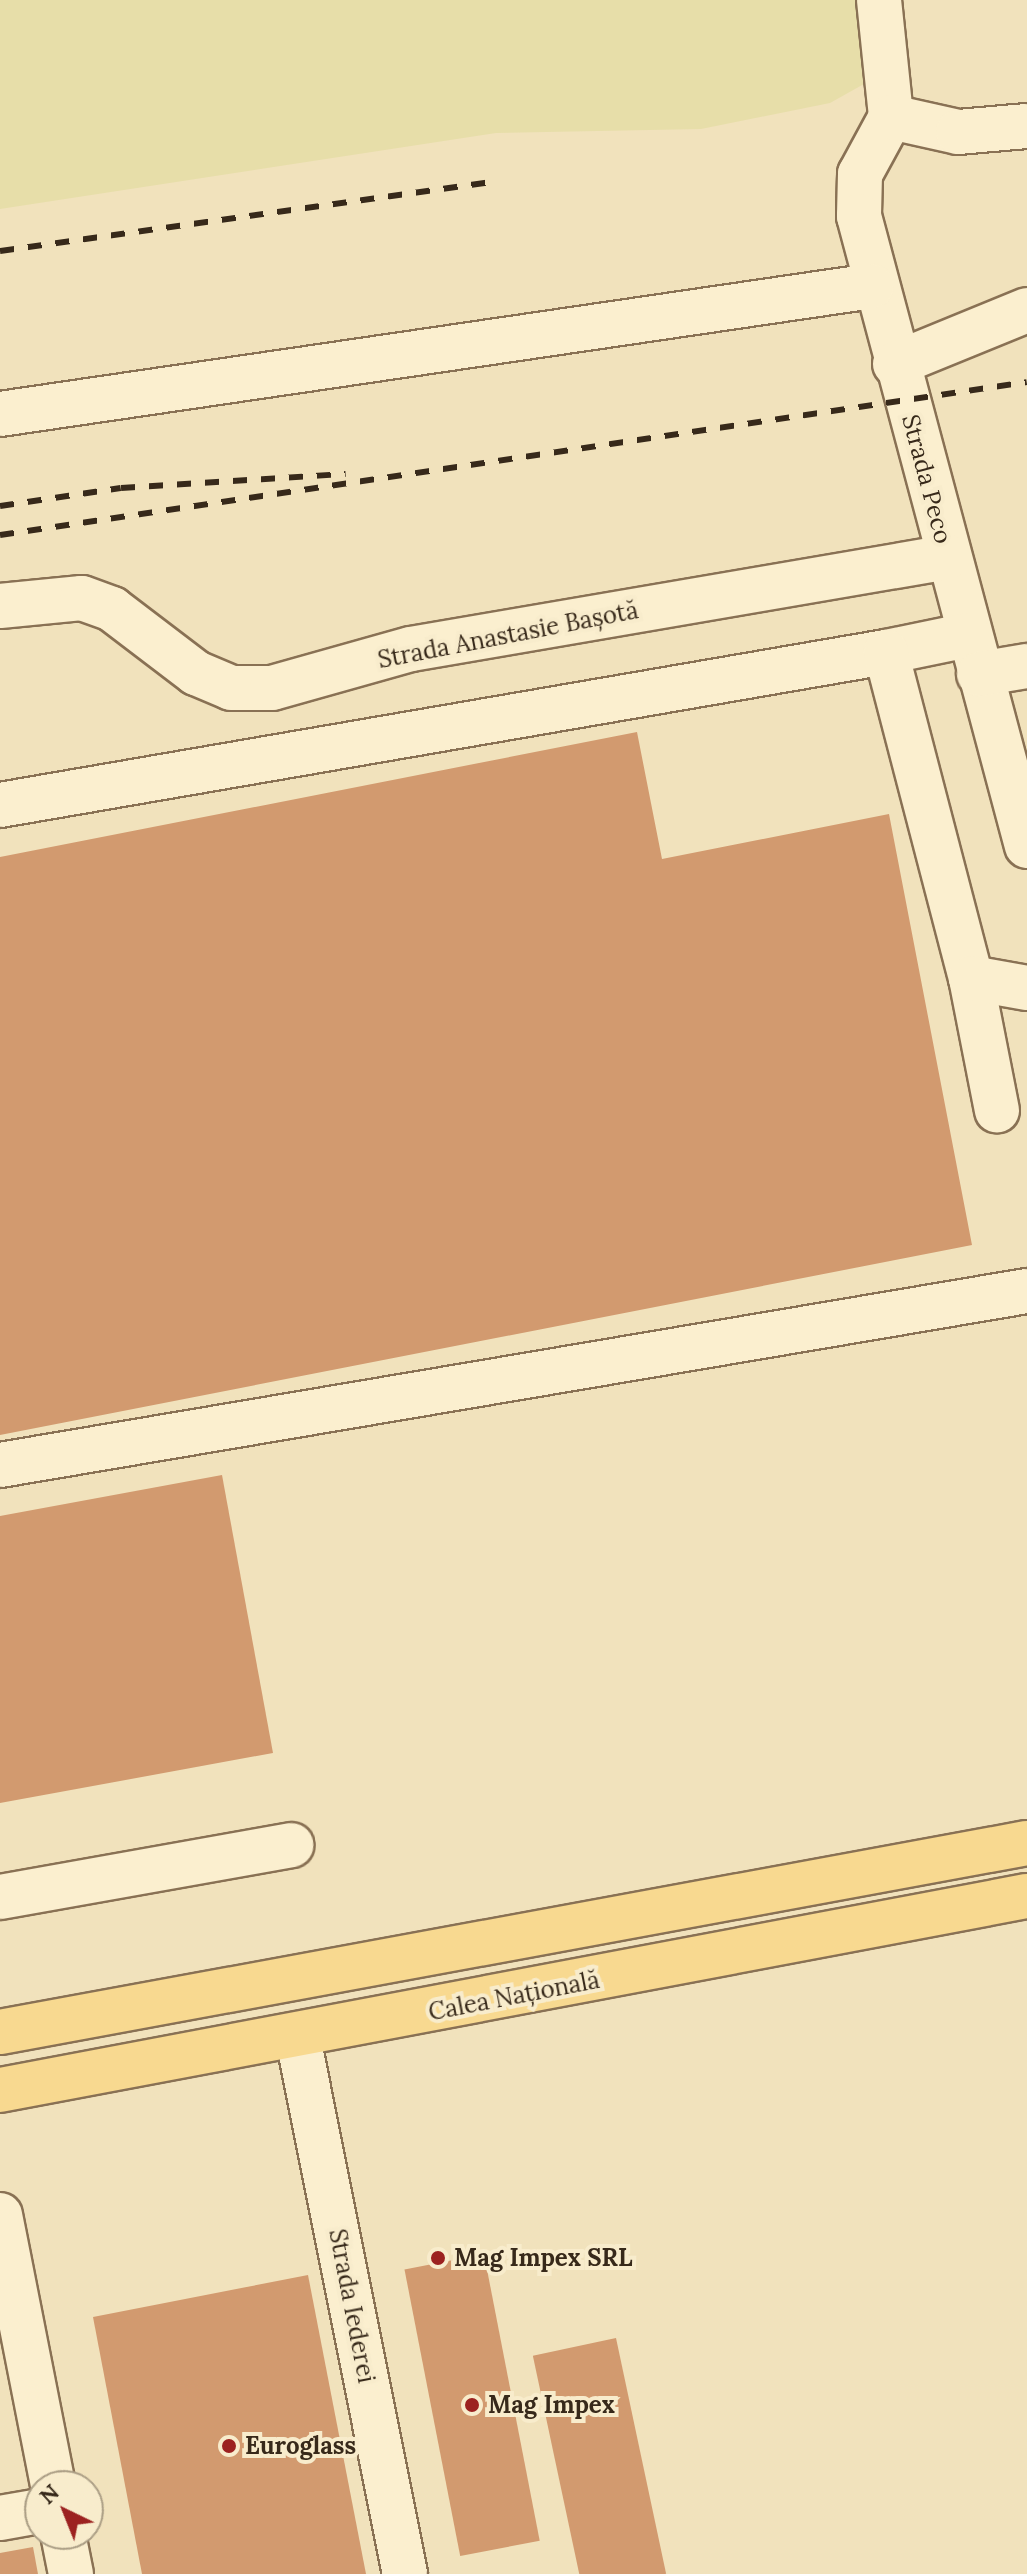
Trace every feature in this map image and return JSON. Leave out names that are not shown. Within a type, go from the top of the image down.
[{"type":"main road","points":[[0,2032],[1027,1843]]},
{"type":"main road","name":"Calea Națională","points":[[0,2090],[298,2038],[1027,1896]]},
{"type":"street","points":[[879,0],[891,117],[958,132],[1027,126]]},
{"type":"street","name":"Strada Peco","points":[[891,117],[860,174],[859,216],[872,286],[1027,846]]},
{"type":"street","points":[[0,414],[872,286]]},
{"type":"street","points":[[895,364],[1027,310]]},
{"type":"street","name":"Strada Anastasie Bașotă","points":[[0,606],[82,598],[112,609],[196,673],[231,688],[272,688],[411,649],[948,557]]},
{"type":"street","points":[[886,652],[971,978],[997,1110]]},
{"type":"street","points":[[0,805],[886,652],[973,654],[1027,666]]},
{"type":"street","points":[[971,978],[1027,988]]},
{"type":"street","points":[[0,1465],[1027,1291]]},
{"type":"street","points":[[0,1897],[291,1845]]},
{"type":"street","name":"Strada Iederei","points":[[298,2038],[405,2574]]},
{"type":"street","points":[[0,2215],[50,2470]]},
{"type":"street","points":[[0,2518],[24,2514]]},
{"type":"street","points":[[66,2550],[71,2574]]},
{"type":"shaded area","points":[[0,0],[898,0],[905,61],[830,103],[701,129],[496,133],[0,209]]},
{"type":"building","points":[[637,732],[662,859],[889,814],[972,1245],[0,1435],[0,857]]},
{"type":"building","points":[[222,1475],[273,1753],[0,1803],[0,1516]]},
{"type":"building","name":"Mag Impex","points":[[484,2254],[540,2541],[460,2556],[404,2269]]},
{"type":"building","name":"Euroglass","points":[[308,2275],[366,2574],[142,2574],[93,2317]]},
{"type":"building","points":[[616,2338],[666,2574],[579,2574],[533,2356]]},
{"type":"building","points":[[34,2550],[38,2574],[0,2574],[0,2553]]},
{"type":"railway","points":[[0,251],[486,183]]},
{"type":"railway","points":[[0,535],[1027,382]]},
{"type":"railway","points":[[0,506],[121,488],[346,474]]},
{"type":"place","name":"Mag Impex SRL","points":[[438,2258]]},
{"type":"place","name":"Mag Impex","points":[[472,2405]]},
{"type":"place","name":"Euroglass","points":[[229,2446]]}]
